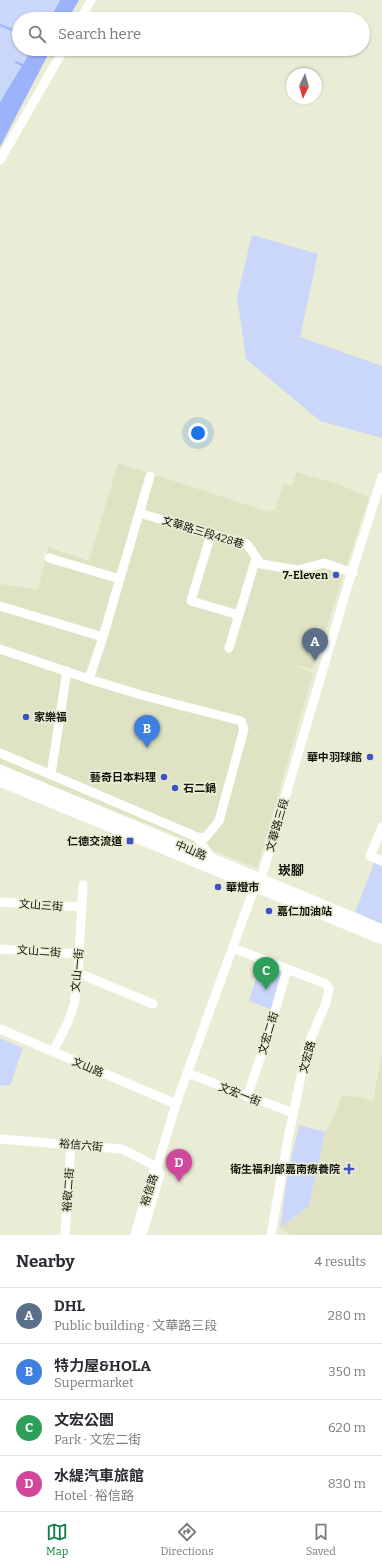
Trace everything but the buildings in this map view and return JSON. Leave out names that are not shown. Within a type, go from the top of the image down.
[{"type":"main road","name":"中山路","points":[[0,770],[212,859],[258,883],[382,939]]},
{"type":"main road","name":"中山路","points":[[0,781],[258,883],[382,930]]},
{"type":"street","points":[[85,12],[91,0]]},
{"type":"street","points":[[0,158],[60,56]]},
{"type":"street","points":[[89,679],[103,637],[150,476]]},
{"type":"street","name":"文華路三段","points":[[159,1170],[176,1104],[258,883],[352,573],[379,500],[382,477]]},
{"type":"street","name":"文華路三段428巷","points":[[139,513],[248,544],[261,564],[272,567],[298,570],[324,563],[352,573]]},
{"type":"street","points":[[211,534],[191,601],[239,615]]},
{"type":"street","points":[[49,558],[120,579]]},
{"type":"street","points":[[229,648],[256,558]]},
{"type":"street","points":[[0,606],[103,637]]},
{"type":"street","points":[[0,649],[141,695],[241,721],[244,729],[219,821],[205,838],[197,836],[0,752]]},
{"type":"street","points":[[50,774],[67,671]]},
{"type":"street","points":[[382,827],[370,856],[382,861]]},
{"type":"street","points":[[197,836],[212,859]]},
{"type":"street","name":"文山一街","points":[[53,1052],[68,1022],[74,1005],[78,973],[83,885]]},
{"type":"street","name":"文山三街","points":[[0,902],[82,908]]},
{"type":"street","name":"文宏路","points":[[233,948],[326,984],[329,989],[326,1003],[307,1047],[271,1233]]},
{"type":"street","name":"文山二街","points":[[0,949],[79,954]]},
{"type":"street","name":"文宏二街","points":[[247,1097],[269,1032],[287,969]]},
{"type":"street","points":[[78,973],[153,1004]]},
{"type":"street","name":"文山路","points":[[0,1029],[176,1104]]},
{"type":"street","name":"文宏一街","points":[[187,1073],[247,1097],[294,1113]]},
{"type":"street","name":"裕信六街","points":[[0,1138],[122,1149],[159,1170]]},
{"type":"street","name":"裕敬二街","points":[[65,1235],[72,1144]]},
{"type":"street","name":"裕信路","points":[[135,1235],[153,1172],[159,1170]]},
{"type":"street","name":"裕信路","points":[[142,1235],[159,1170]]},
{"type":"shaded area","points":[[0,0],[60,0],[54,12],[12,12],[12,56],[28,56],[0,102]]},
{"type":"shaded area","points":[[252,235],[318,254],[300,337],[382,366],[382,438],[320,421],[246,359],[237,297]]},
{"type":"shaded area","points":[[118,463],[269,512],[275,510],[284,484],[292,486],[296,472],[338,484],[369,497],[313,669],[292,665],[313,673],[257,868],[0,765],[0,584],[38,590],[48,547],[89,561]]},
{"type":"shaded area","points":[[375,861],[382,864],[382,924],[355,912]]},
{"type":"shaded area","points":[[261,963],[281,970],[283,980],[273,1010],[249,1001]]},
{"type":"shaded area","points":[[0,1038],[23,1048],[10,1086],[0,1085]]},
{"type":"shaded area","name":"衛生福利部嘉南療養院","points":[[382,1053],[382,1235],[291,1235],[280,1228],[309,1206],[325,1132],[336,1112],[342,1095],[362,1098],[373,1102]]},
{"type":"shaded area","points":[[299,1125],[325,1132],[309,1206],[280,1228],[287,1179]]},
{"type":"water","points":[[60,0],[79,0],[72,12],[54,12]]},
{"type":"water","points":[[28,56],[47,56],[0,147],[0,102]]},
{"type":"waterway","points":[[0,25],[12,30]]},
{"type":"waterway","points":[[16,62],[24,66]]},
{"type":"place","name":"7-Eleven","points":[[336,575]]},
{"type":"place","name":"DHL","points":[[315,661]]},
{"type":"place","name":"家樂福","points":[[26,717]]},
{"type":"place","name":"特力屋&HOLA","points":[[147,748]]},
{"type":"place","name":"華中羽球館","points":[[370,757]]},
{"type":"place","name":"藝奇日本料理","points":[[164,777]]},
{"type":"place","name":"石二鍋","points":[[175,788]]},
{"type":"place","name":"仁德交流道","points":[[130,841]]},
{"type":"place","name":"華燈市","points":[[218,887]]},
{"type":"place","name":"嘉仁加油站","points":[[269,911]]},
{"type":"place","name":"文宏公園","points":[[266,990]]},
{"type":"place","name":"衛生福利部嘉南療養院","points":[[349,1169]]},
{"type":"place","name":"水緹汽車旅館","points":[[179,1182]]},
{"type":"district","name":"崁腳","points":[[291,870]]}]
